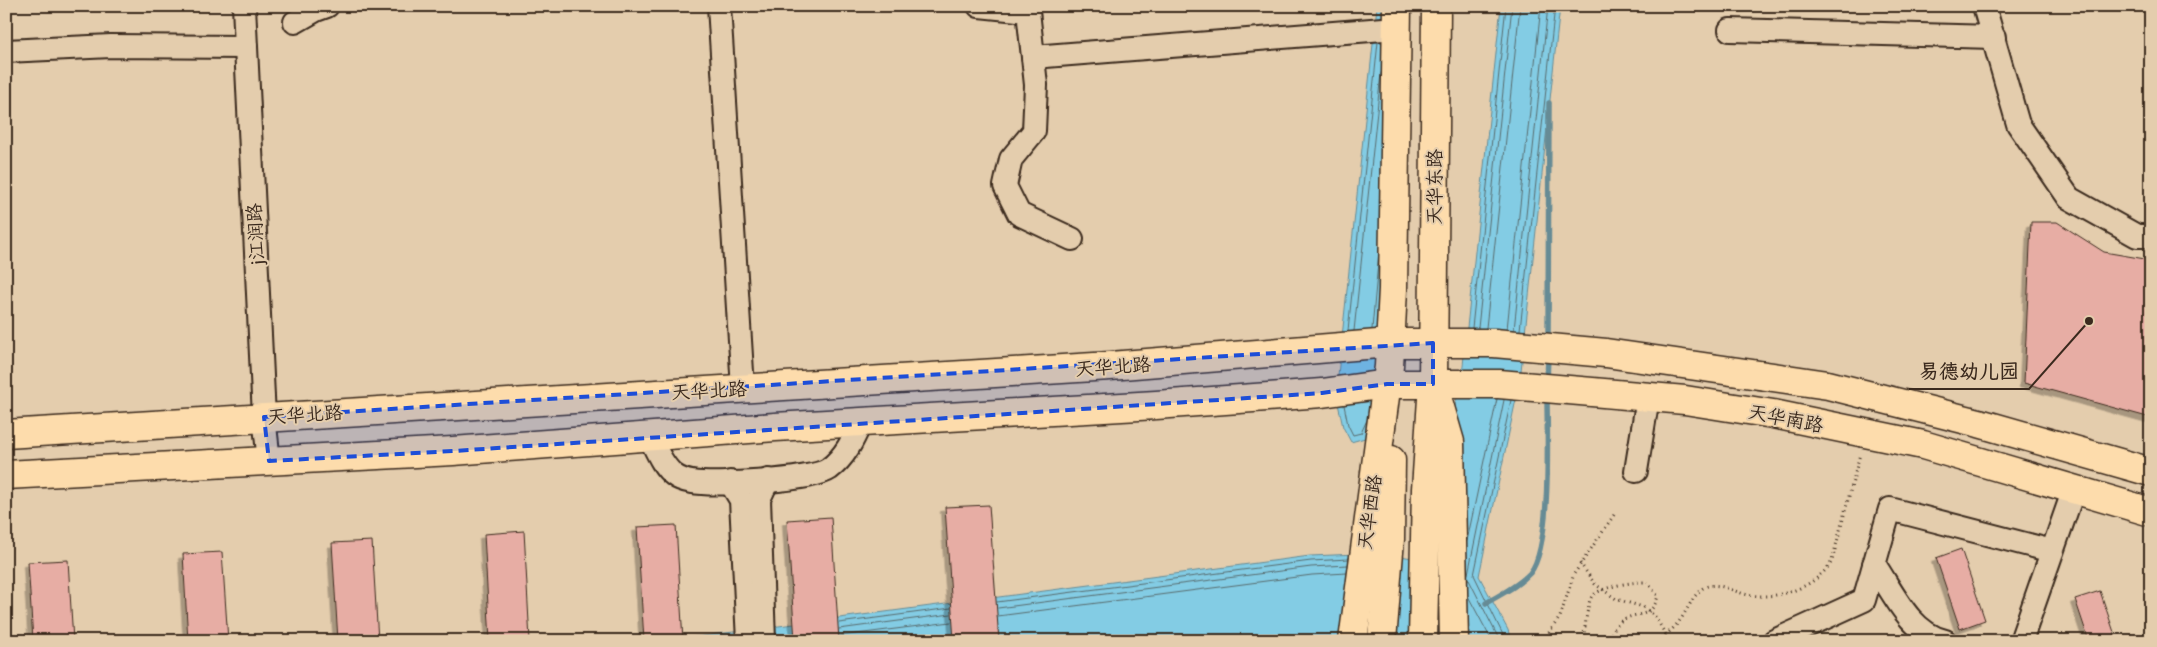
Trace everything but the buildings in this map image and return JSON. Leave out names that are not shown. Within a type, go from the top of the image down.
[{"type":"main road","name":"天华东路","points":[[1411,364],[1436,6]]},
{"type":"main road","name":"天华东路","points":[[1396,17],[1393,289],[1411,364]]},
{"type":"main road","name":"天华南路","points":[[1411,364],[1494,343],[1606,353],[1828,385],[1979,422],[2151,472]]},
{"type":"main road","name":"天华北路","points":[[6,434],[1120,366],[1411,364]]},
{"type":"main road","name":"天华南路","points":[[1411,364],[1499,384],[1685,400],[1773,414],[1923,445],[2151,512]]},
{"type":"main road","points":[[6,475],[269,461],[1312,394],[1411,364]]},
{"type":"main road","points":[[1411,364],[1450,442],[1454,636]]},
{"type":"main road","points":[[1411,364],[1426,489],[1423,641]]},
{"type":"main road","name":"天华西路","points":[[1353,641],[1355,611],[1411,364]]},
{"type":"main road","name":"天华西路","points":[[1382,641],[1390,539],[1391,442],[1411,364]]},
{"type":"street","name":"j江润路","points":[[244,6],[264,417],[269,461]]},
{"type":"street","points":[[295,22],[327,6]]},
{"type":"street","points":[[719,6],[743,388]]},
{"type":"street","points":[[979,6],[1028,11],[1036,85],[1034,131],[1011,159],[1005,186],[1019,214],[1072,239]]},
{"type":"street","points":[[1984,6],[2018,124],[2069,198],[2137,236],[2151,236]]},
{"type":"street","points":[[1033,57],[1396,17]]},
{"type":"street","points":[[1730,30],[1994,37]]},
{"type":"street","points":[[6,51],[111,46],[246,47]]},
{"type":"street","points":[[1636,471],[1648,397]]},
{"type":"street","points":[[649,436],[664,463],[673,474],[692,482],[768,480],[815,475],[828,470],[851,445],[862,422]]},
{"type":"street","points":[[764,641],[759,499],[768,480]]},
{"type":"street","points":[[730,482],[741,500],[748,641]]},
{"type":"street","points":[[2021,641],[2074,489]]},
{"type":"street","points":[[1774,641],[1864,600],[1890,509],[2052,551]]},
{"type":"street","points":[[1874,564],[1914,624],[1935,638],[1945,641]]},
{"type":"path","points":[[1657,641],[1679,622],[1700,590],[1708,586],[1718,586],[1750,595],[1765,595],[1803,588],[1825,573],[1832,560],[1865,433]]},
{"type":"path","points":[[1542,641],[1560,617],[1568,586],[1580,563],[1616,512]]},
{"type":"path","points":[[1580,563],[1595,584],[1601,589],[1616,599],[1642,607],[1654,616],[1666,635]]},
{"type":"path","points":[[1588,641],[1584,634],[1590,598],[1601,589],[1647,582],[1658,596],[1655,605],[1649,612],[1620,622],[1606,641]]},
{"type":"highlighted area","points":[[1433,343],[1433,384],[1387,384],[1322,393],[453,451],[269,461],[264,417],[743,388]]},
{"type":"water","points":[[1377,6],[1410,6],[1378,406],[1365,438],[1351,442],[1343,427],[1336,394]]},
{"type":"water","points":[[1501,6],[1560,6],[1520,380],[1479,576],[1508,630],[1511,641],[665,641],[1310,556],[1381,553],[1419,559],[1462,375]]},
{"type":"waterway","points":[[1548,342],[1549,103]]},
{"type":"waterway","points":[[1547,382],[1548,356]]},
{"type":"waterway","points":[[1486,603],[1525,578],[1530,573],[1537,559],[1542,540],[1547,489],[1547,396]]},
{"type":"place","name":"易德幼儿园","points":[[2089,321]]}]
